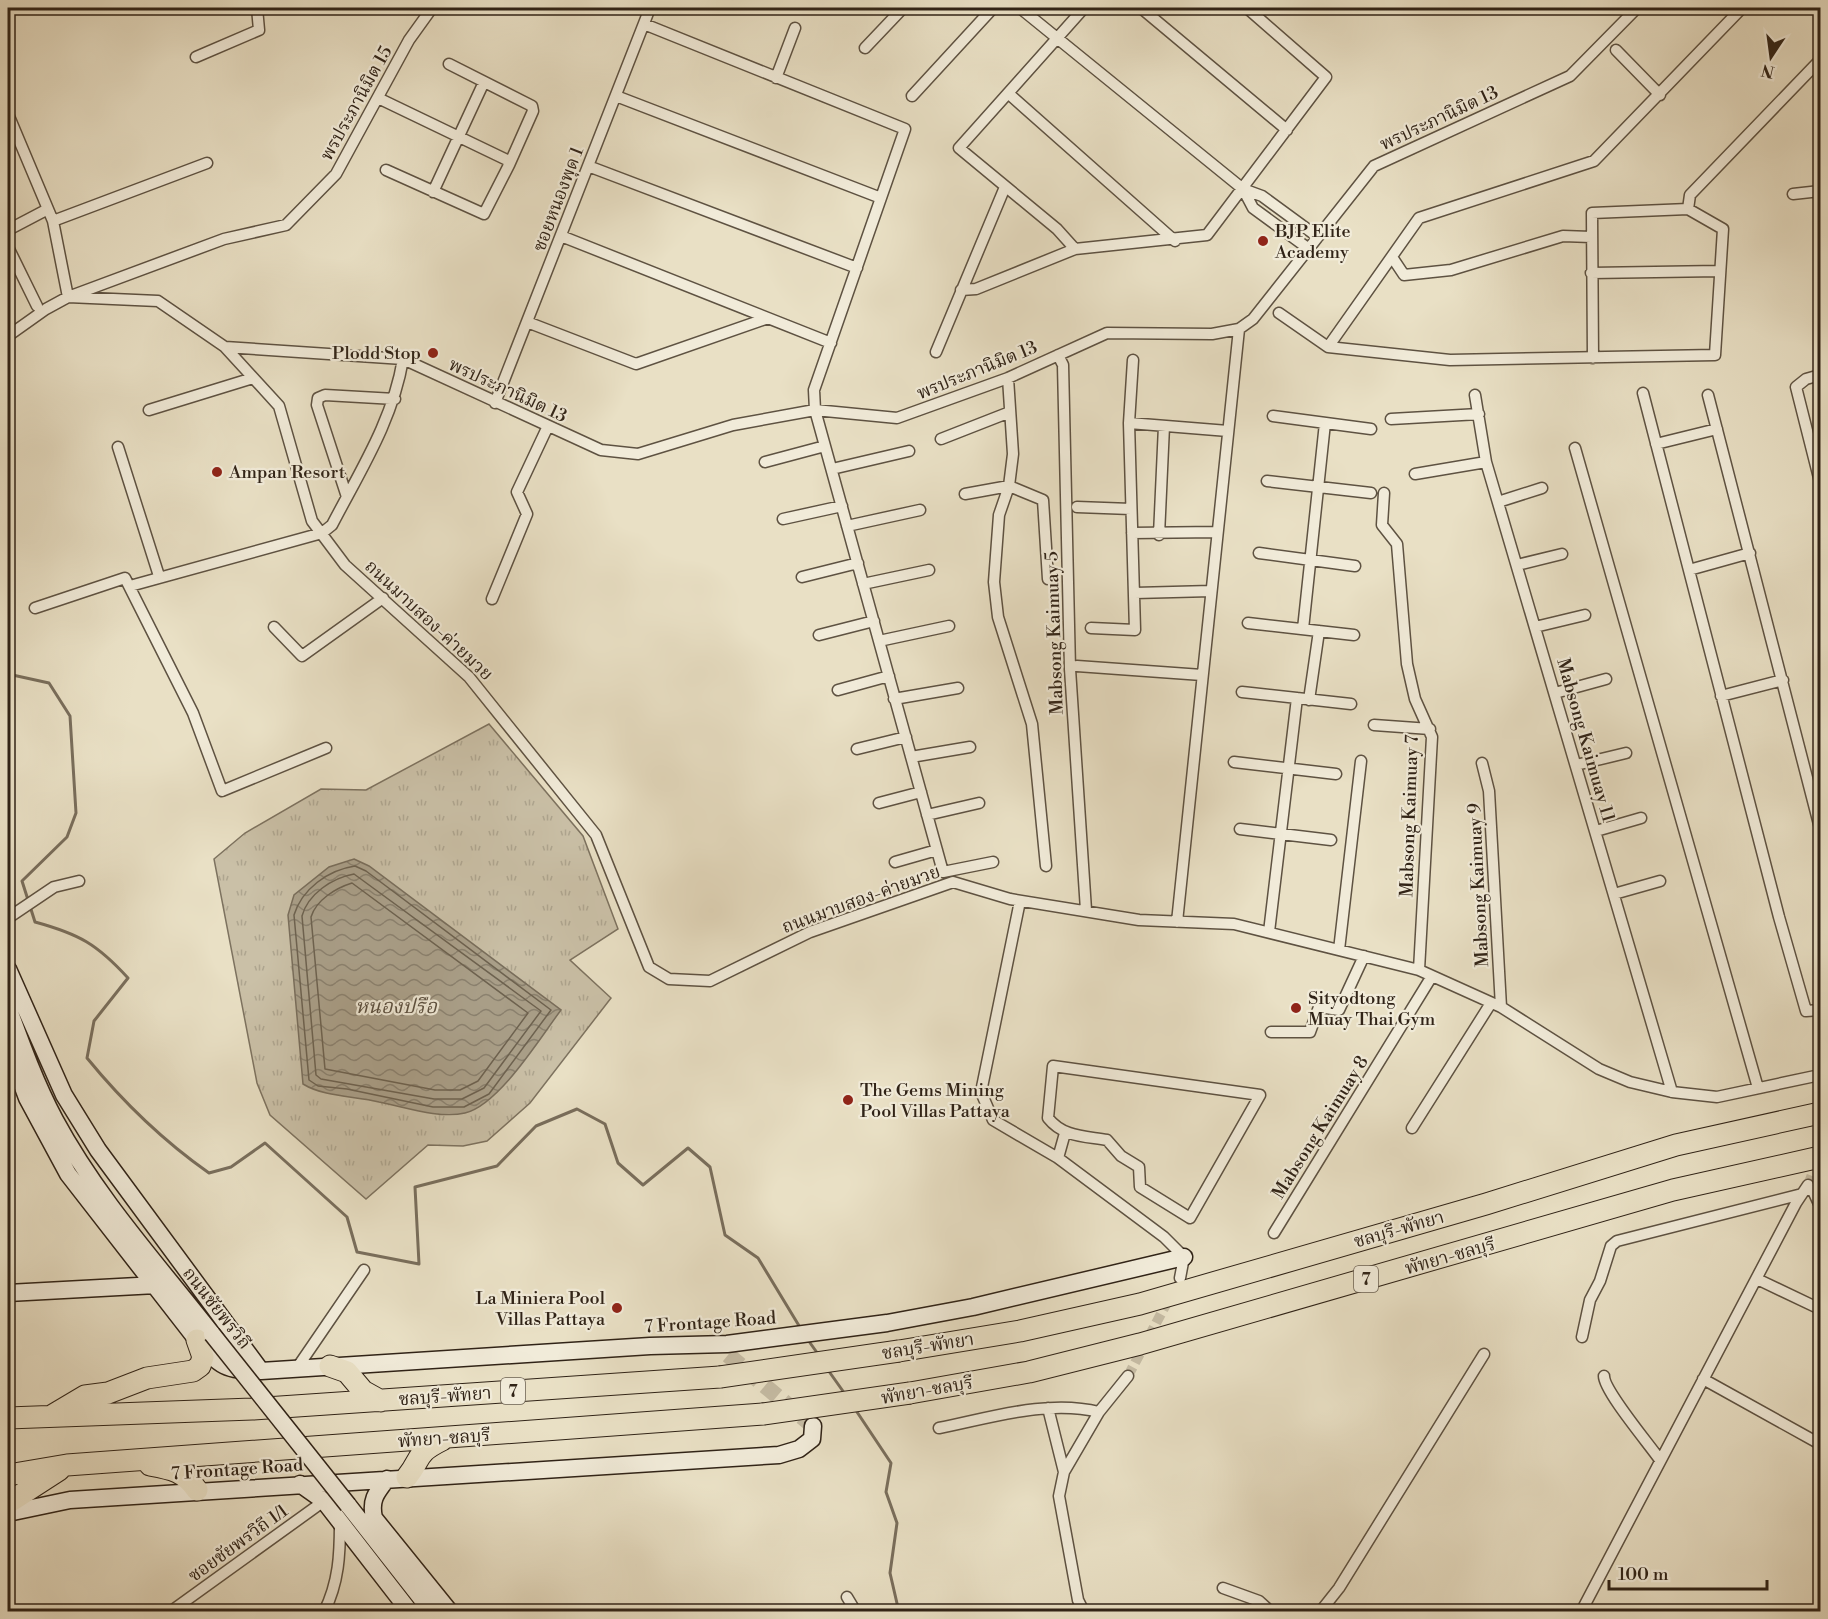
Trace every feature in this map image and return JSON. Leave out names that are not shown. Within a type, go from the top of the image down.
[{"type":"highway","name":"ชลบุรี-พัทยา","points":[[8,1418],[252,1409],[720,1377],[1020,1331],[1140,1304],[1486,1204],[1676,1145],[1821,1113]]},
{"type":"highway","name":"พัทยา-ชลบุรี","points":[[8,1475],[67,1465],[763,1414],[910,1394],[1029,1372],[1140,1344],[1673,1190],[1821,1157]]},
{"type":"highway","points":[[50,1417],[85,1396],[108,1393],[147,1377],[193,1371],[200,1366],[203,1357],[204,1337]]},
{"type":"highway","points":[[330,1366],[347,1372],[363,1391],[381,1401]]},
{"type":"highway","points":[[397,1478],[428,1447],[448,1437]]},
{"type":"highway","points":[[123,1461],[177,1470],[187,1476],[197,1490]]},
{"type":"highway","points":[[8,1503],[67,1465]]},
{"type":"main road","name":"ถนนชัยพรวิถี","points":[[8,969],[64,1095],[98,1150],[261,1371]]},
{"type":"main road","name":"ถนนชัยพรวิถี","points":[[8,1007],[28,1063],[56,1120],[91,1179],[204,1337],[344,1513],[432,1611]]},
{"type":"main road","name":"ถนนชัยพรวิถี","points":[[8,1051],[27,1098],[68,1174],[156,1285],[204,1337],[216,1361],[231,1370]]},
{"type":"main road","name":"7 Frontage Road","points":[[231,1370],[261,1371],[650,1346],[728,1349],[748,1341],[852,1328],[973,1307],[1184,1257]]},
{"type":"main road","points":[[8,1293],[156,1285]]},
{"type":"main road","name":"7 Frontage Road","points":[[8,1513],[70,1500],[197,1490],[779,1455],[799,1449],[812,1439],[813,1426]]},
{"type":"main road","points":[[374,1518],[371,1504],[375,1494],[397,1478]]},
{"type":"main road","name":"ถนนชัยพรวิถี","points":[[300,1484],[344,1513],[410,1611]]},
{"type":"main road","points":[[344,1513],[343,1505],[350,1499],[360,1502],[450,1611]]},
{"type":"street","points":[[196,57],[259,30],[257,8]]},
{"type":"street","name":"พรประภานิมิต 15","points":[[8,336],[45,309],[69,297],[224,239],[286,225],[336,174],[409,40],[432,8]]},
{"type":"street","name":"ซอยหนองพุด 1","points":[[495,403],[650,8]]},
{"type":"street","points":[[865,48],[903,8]]},
{"type":"street","points":[[912,96],[993,8]]},
{"type":"street","points":[[1020,8],[1243,189],[1262,196],[1318,237]]},
{"type":"street","points":[[1075,249],[1057,230],[959,148],[1010,94],[1084,8]]},
{"type":"street","points":[[1141,8],[1287,130]]},
{"type":"street","points":[[961,290],[976,289],[1075,249],[1175,241],[1207,235],[1326,77],[1247,8]]},
{"type":"street","name":"พรประภานิมิต 13","points":[[225,347],[403,359],[602,450],[638,454],[733,425],[815,410],[897,418],[1008,378],[1107,333],[1212,334],[1239,329],[1253,319],[1374,166],[1570,76],[1637,8]]},
{"type":"street","points":[[1328,347],[1419,218],[1594,161],[1743,8]]},
{"type":"street","points":[[644,24],[905,129],[814,390],[815,410],[943,872],[993,862]]},
{"type":"street","points":[[776,78],[795,28]]},
{"type":"street","points":[[1616,50],[1660,95]]},
{"type":"street","points":[[1688,209],[1690,195],[1821,60]]},
{"type":"street","points":[[386,170],[479,214],[486,214],[533,108],[449,64]]},
{"type":"street","points":[[433,192],[484,82]]},
{"type":"street","points":[[1010,94],[1175,241]]},
{"type":"street","points":[[616,96],[881,198]]},
{"type":"street","points":[[378,98],[507,160],[509,165]]},
{"type":"street","points":[[8,114],[53,221],[69,297]]},
{"type":"street","points":[[53,221],[207,163]]},
{"type":"street","points":[[588,166],[857,268]]},
{"type":"street","points":[[936,352],[1005,187]]},
{"type":"street","points":[[1243,189],[1253,208],[1309,249]]},
{"type":"street","points":[[1792,194],[1821,191]]},
{"type":"street","points":[[8,230],[48,209]]},
{"type":"street","points":[[1279,313],[1328,347],[1450,360],[1593,358],[1715,355],[1723,229],[1688,209],[1592,213],[1593,358]]},
{"type":"street","points":[[561,236],[831,343]]},
{"type":"street","points":[[1392,257],[1404,275],[1451,270],[1563,236],[1591,237]]},
{"type":"street","points":[[8,247],[37,306]]},
{"type":"street","points":[[1591,273],[1719,271]]},
{"type":"street","name":"ถนนมาบสอง-ค่ายมวย","points":[[69,297],[158,301],[225,347],[279,406],[312,521],[345,565],[469,676],[596,835],[649,968],[669,979],[710,981],[810,932],[953,882],[1020,901],[1139,920],[1234,924],[1419,970],[1496,1005],[1599,1070],[1630,1082],[1672,1092],[1717,1097],[1821,1075]]},
{"type":"street","points":[[527,322],[636,364],[768,318]]},
{"type":"street","points":[[1177,922],[1239,329]]},
{"type":"street","name":"Mabsong Kaimuay 5","points":[[1058,355],[1063,365],[1070,669],[1086,910]]},
{"type":"street","points":[[130,586],[159,576],[322,533],[332,525],[395,399],[403,359]]},
{"type":"street","points":[[1091,628],[1135,630],[1129,423],[1133,360]]},
{"type":"street","points":[[1821,375],[1806,379],[1796,387],[1821,482]]},
{"type":"street","points":[[148,410],[253,378]]},
{"type":"street","points":[[1008,378],[1013,454],[1009,486],[999,515],[994,582],[998,617],[1032,724],[1046,866]]},
{"type":"street","points":[[1643,393],[1721,696],[1806,1011],[1821,1010]]},
{"type":"street","points":[[347,497],[317,405],[318,398],[325,395],[395,399]]},
{"type":"street","name":"Mabsong Kaimuay 11","points":[[1475,395],[1486,462],[1672,1092]]},
{"type":"street","points":[[1708,395],[1821,828]]},
{"type":"street","points":[[941,439],[1010,412]]},
{"type":"street","points":[[1391,420],[1479,414]]},
{"type":"street","points":[[1273,416],[1371,429]]},
{"type":"street","points":[[1129,423],[1228,431]]},
{"type":"street","points":[[1303,629],[1325,423]]},
{"type":"street","points":[[492,599],[527,514],[517,492],[548,426]]},
{"type":"street","points":[[1160,535],[1164,426]]},
{"type":"street","points":[[1656,444],[1717,429]]},
{"type":"street","points":[[765,462],[825,446]]},
{"type":"street","points":[[118,447],[159,576]]},
{"type":"street","points":[[1575,448],[1758,1088]]},
{"type":"street","points":[[832,469],[909,451]]},
{"type":"street","points":[[1415,474],[1486,462]]},
{"type":"street","points":[[1268,481],[1319,489],[1371,493]]},
{"type":"street","points":[[964,494],[1009,486],[1043,500],[1048,579]]},
{"type":"street","points":[[1498,502],[1542,489]]},
{"type":"street","name":"Mabsong Kaimuay 7","points":[[1384,493],[1382,525],[1397,544],[1407,664],[1415,699],[1430,729],[1419,970]]},
{"type":"street","points":[[783,519],[842,506]]},
{"type":"street","points":[[1077,507],[1131,510]]},
{"type":"street","points":[[847,526],[920,510]]},
{"type":"street","points":[[1132,533],[1160,535],[1217,532]]},
{"type":"street","points":[[1259,553],[1355,566]]},
{"type":"street","points":[[1689,570],[1750,553]]},
{"type":"street","points":[[1516,565],[1562,554]]},
{"type":"street","points":[[802,577],[858,563]]},
{"type":"street","points":[[863,584],[929,570]]},
{"type":"street","points":[[35,608],[125,578],[193,713],[222,791],[326,748]]},
{"type":"street","points":[[1135,592],[1211,591]]},
{"type":"street","points":[[274,627],[302,656],[383,598]]},
{"type":"street","points":[[1535,627],[1585,615]]},
{"type":"street","points":[[819,634],[874,621]]},
{"type":"street","points":[[1248,623],[1354,635]]},
{"type":"street","points":[[879,640],[949,626]]},
{"type":"street","points":[[1309,700],[1318,631]]},
{"type":"street","points":[[1077,666],[1202,675]]},
{"type":"street","points":[[837,690],[889,676]]},
{"type":"street","points":[[1555,693],[1606,679]]},
{"type":"street","points":[[1721,696],[1783,680]]},
{"type":"street","points":[[894,699],[958,688]]},
{"type":"street","points":[[1242,692],[1351,704]]},
{"type":"street","points":[[1269,932],[1297,698]]},
{"type":"street","points":[[1374,725],[1430,729]]},
{"type":"street","points":[[857,749],[906,737]]},
{"type":"street","points":[[911,757],[970,747]]},
{"type":"street","points":[[1576,765],[1626,753]]},
{"type":"street","points":[[1339,950],[1361,761]]},
{"type":"street","points":[[1234,762],[1336,774]]},
{"type":"street","name":"Mabsong Kaimuay 9","points":[[1482,763],[1489,791],[1496,1005]]},
{"type":"street","points":[[879,803],[921,792]]},
{"type":"street","points":[[927,815],[979,803]]},
{"type":"street","points":[[1596,831],[1641,818]]},
{"type":"street","points":[[1240,829],[1331,840]]},
{"type":"street","points":[[895,862],[937,850]]},
{"type":"street","points":[[9,917],[48,890],[79,881]]},
{"type":"street","points":[[1614,894],[1660,881]]},
{"type":"street","points":[[1020,901],[981,1092],[993,1120],[1058,1158],[1164,1237],[1184,1257],[1180,1278]]},
{"type":"street","points":[[1271,1032],[1310,1032],[1319,1007],[1340,1010],[1364,956]]},
{"type":"street","name":"Mabsong Kaimuay 8","points":[[1274,1233],[1432,976]]},
{"type":"street","points":[[1412,1128],[1496,1005]]},
{"type":"street","points":[[1053,1066],[1260,1095],[1190,1218],[1140,1187],[1139,1167],[1120,1156],[1107,1140],[1065,1133],[1056,1128],[1048,1118],[1053,1066]]},
{"type":"street","points":[[1058,1158],[1065,1133]]},
{"type":"street","points":[[1582,1337],[1590,1300],[1600,1281],[1611,1246],[1617,1241],[1805,1189],[1813,1191],[1821,1206]]},
{"type":"street","points":[[1581,1611],[1805,1189]]},
{"type":"street","points":[[297,1368],[364,1270]]},
{"type":"street","points":[[1757,1280],[1821,1309]]},
{"type":"street","points":[[1320,1611],[1339,1588],[1484,1354]]},
{"type":"street","points":[[1084,1611],[1078,1600],[1059,1496],[1064,1472],[1099,1412],[1128,1376]]},
{"type":"street","points":[[1604,1376],[1604,1383],[1610,1395],[1624,1410],[1660,1460]]},
{"type":"street","points":[[1703,1379],[1821,1444]]},
{"type":"street","points":[[939,1428],[1048,1408],[1076,1406],[1099,1412]]},
{"type":"street","points":[[1048,1408],[1064,1472]]},
{"type":"street","name":"ซอยชัยพรวิถี 1/1","points":[[170,1611],[324,1501]]},
{"type":"street","points":[[324,1611],[335,1591],[344,1513]]},
{"type":"street","points":[[1223,1588],[1259,1601],[1272,1611]]},
{"type":"street","points":[[847,1597],[856,1611]]},
{"type":"green space","points":[[489,724],[583,836],[618,929],[570,960],[611,998],[530,1103],[487,1141],[463,1146],[428,1145],[366,1199],[270,1115],[257,1083],[214,859],[245,833],[321,789],[366,790]]},
{"type":"water","name":"หนองปรือ","points":[[354,859],[369,866],[561,1010],[518,1069],[505,1084],[478,1107],[465,1113],[444,1115],[330,1094],[303,1084],[288,915],[294,895],[329,867]]},
{"type":"waterway","points":[[8,674],[49,683],[70,716],[76,813],[67,837],[22,881],[35,922],[64,931],[86,942],[107,957],[128,978],[94,1021],[87,1058],[129,1105],[159,1134],[209,1173],[231,1167],[265,1143],[347,1217],[357,1252],[419,1264],[415,1187],[497,1166],[536,1126],[577,1109],[605,1124],[618,1163],[643,1185],[688,1148],[710,1167],[725,1235],[758,1258],[801,1329]]},
{"type":"waterway","points":[[808,1340],[818,1354]]},
{"type":"waterway","points":[[828,1370],[845,1394]]},
{"type":"waterway","points":[[855,1409],[891,1463],[886,1492],[897,1523],[890,1573],[899,1612]]},
{"type":"tunnel","points":[[1808,1185],[1819,1156]]},
{"type":"tunnel","points":[[1128,1376],[1170,1297]]},
{"type":"tunnel","points":[[728,1355],[813,1426]]},
{"type":"place","name":"BJP Elite Academy","points":[[1263,241]]},
{"type":"place","name":"Plodd Stop","points":[[433,353]]},
{"type":"place","name":"Ampan Resort","points":[[217,472]]},
{"type":"place","name":"Sityodtong Muay Thai Gym","points":[[1296,1008]]},
{"type":"place","name":"The Gems Mining Pool Villas Pattaya","points":[[848,1100]]},
{"type":"place","name":"La Miniera Pool Villas Pattaya","points":[[617,1308]]}]
